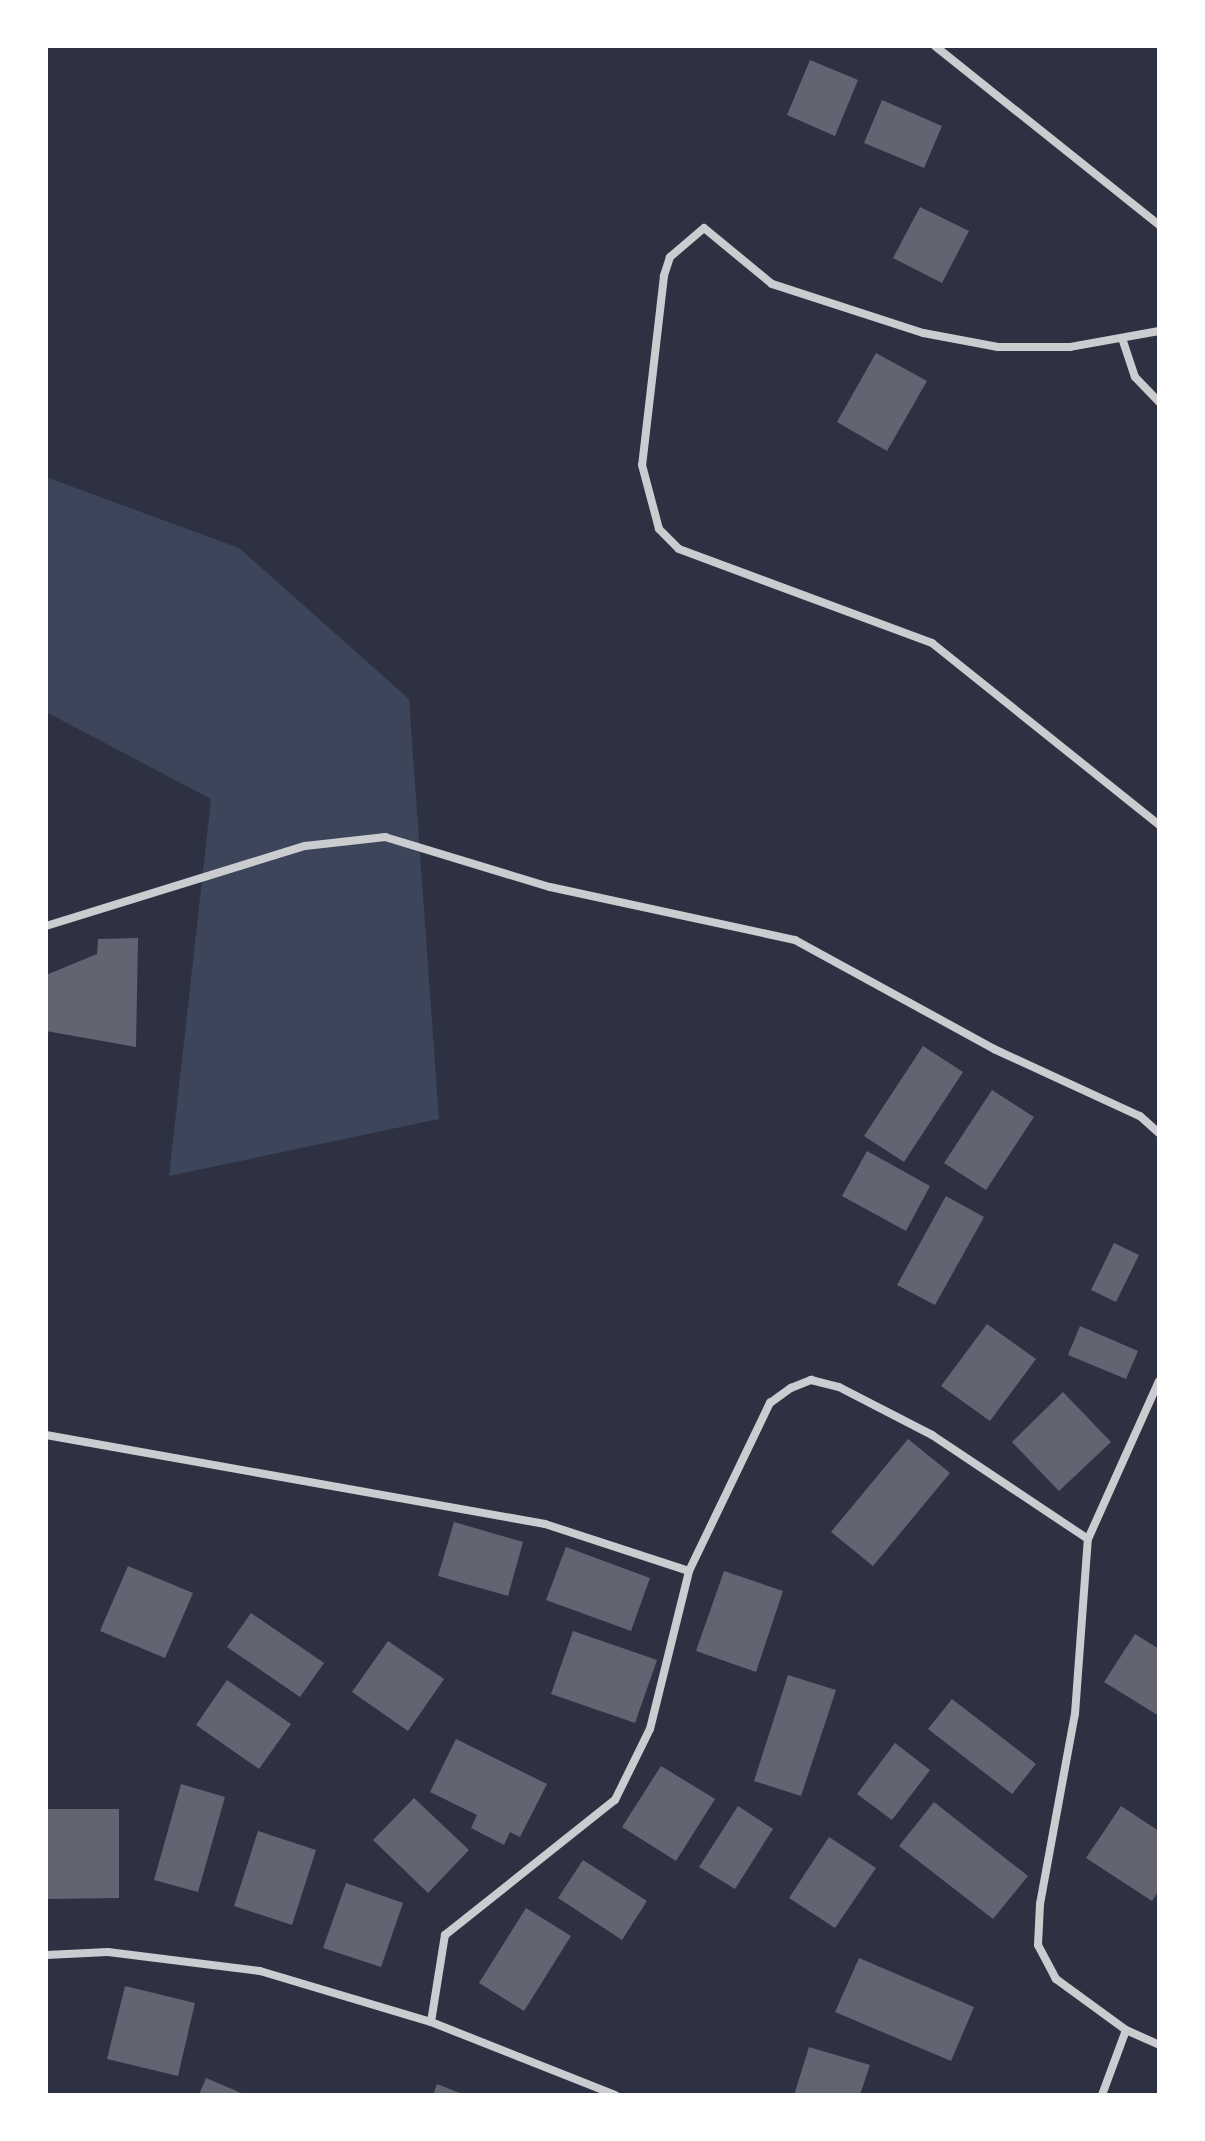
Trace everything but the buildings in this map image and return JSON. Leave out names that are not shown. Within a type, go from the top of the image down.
[{"type":"street","points":[[935,46],[1159,225]]},
{"type":"street","points":[[1159,331],[1070,347],[998,347],[923,333],[772,284],[704,228],[670,257],[664,276],[642,465],[659,529],[679,549],[932,643],[1159,825]]},
{"type":"street","points":[[1122,338],[1135,377],[1159,402]]},
{"type":"street","points":[[46,926],[305,846],[385,837],[550,887],[795,940],[994,1049],[1140,1116],[1159,1133]]},
{"type":"street","points":[[431,2022],[445,1935],[615,1800],[650,1729],[689,1571],[770,1403],[811,1380],[839,1387],[932,1435],[1088,1539]]},
{"type":"street","points":[[1159,1381],[1088,1539],[1075,1714],[1040,1904],[1038,1945],[1056,1979],[1126,2030],[1159,2045]]},
{"type":"street","points":[[46,1435],[545,1524],[689,1571]]},
{"type":"street","points":[[46,1955],[108,1952],[260,1971],[431,2022],[615,2095]]},
{"type":"street","points":[[1102,2095],[1126,2030]]},
{"type":"shaded area","points":[[46,477],[239,548],[409,699],[439,1119],[169,1176],[211,799],[46,712]]}]
